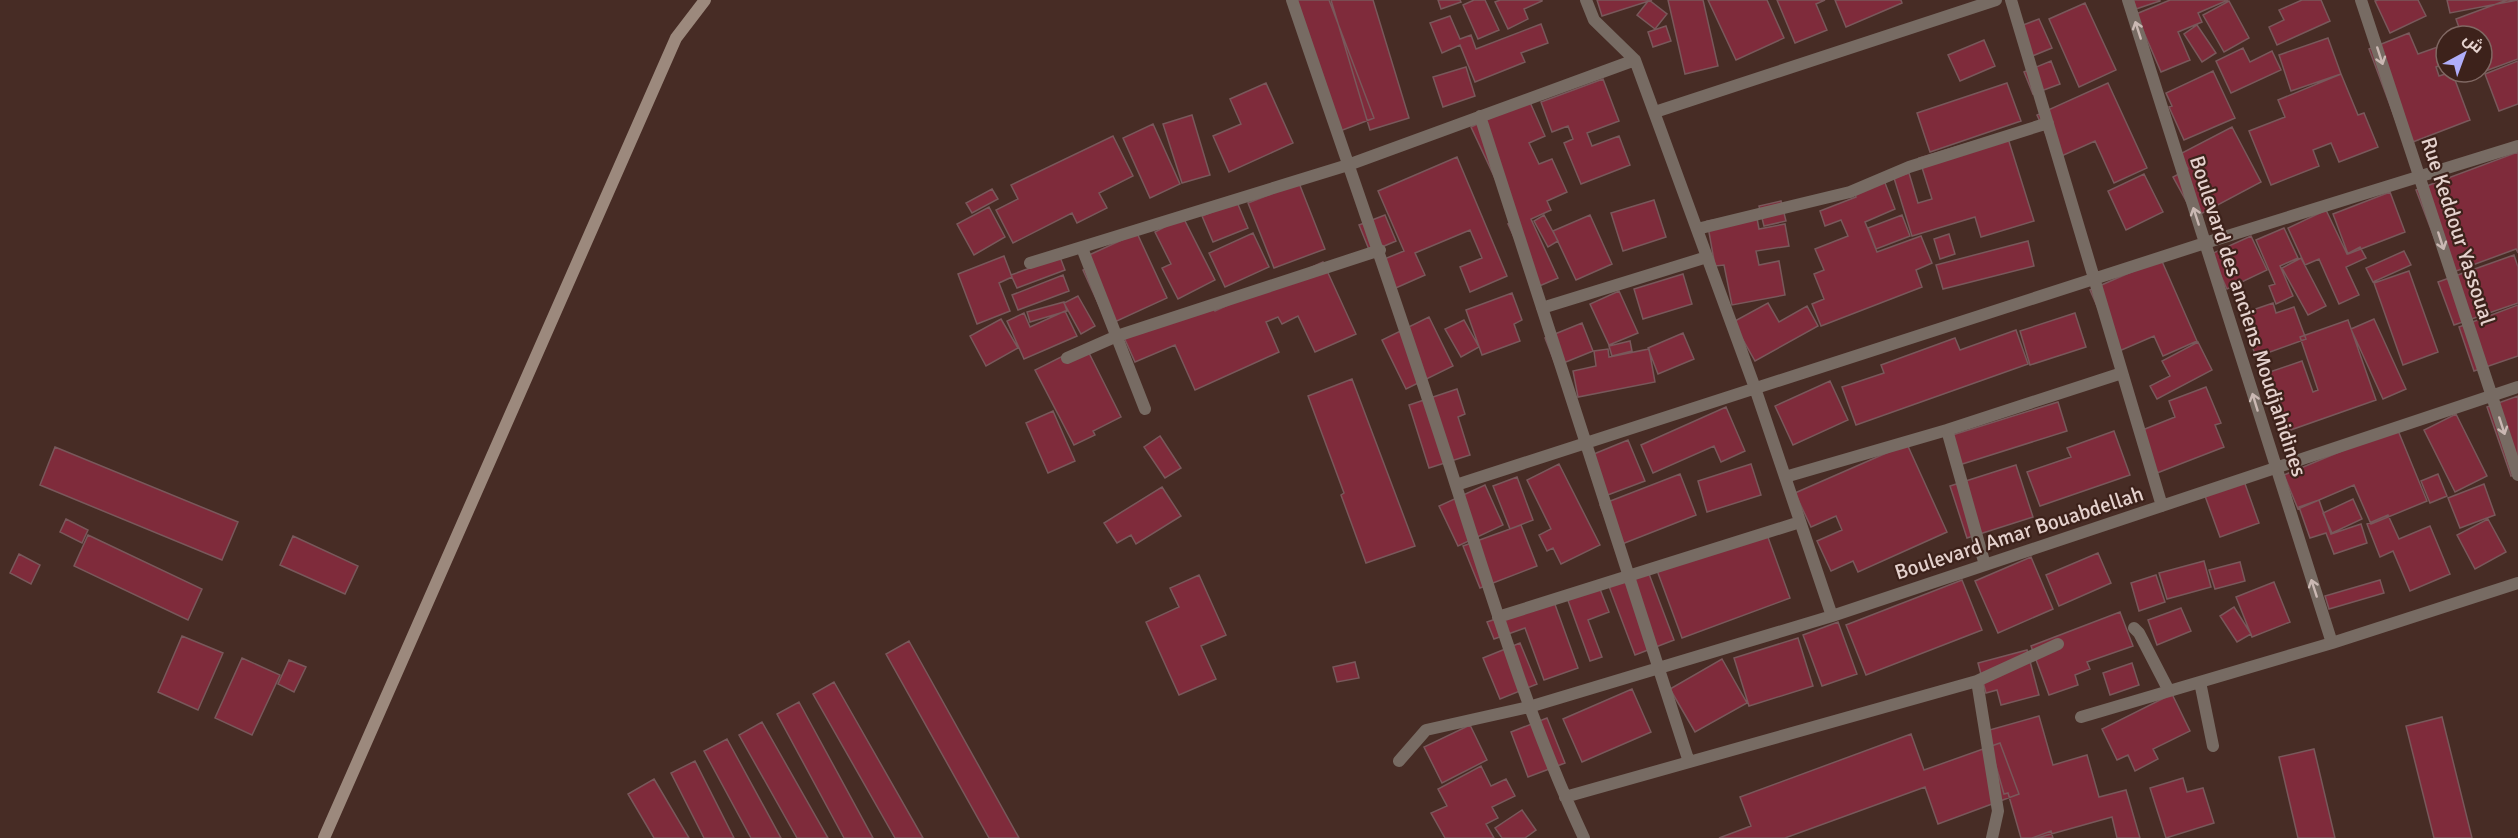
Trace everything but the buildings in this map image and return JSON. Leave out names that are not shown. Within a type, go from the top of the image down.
[{"type":"main road","points":[[324,838],[676,38],[705,0]]},
{"type":"street","points":[[1292,0],[1348,165],[1380,250],[1498,617],[1529,706],[1584,838]]},
{"type":"street","points":[[1586,0],[1594,20],[1635,60],[1755,388],[1832,616]]},
{"type":"street","points":[[1654,112],[1996,0]]},
{"type":"street","points":[[2011,0],[2163,506]]},
{"type":"street","name":"Boulevard des anciens Moudjahidines","points":[[2128,0],[2332,644]]},
{"type":"street","name":"Rue Keddour Yassoual","points":[[2361,0],[2518,475]]},
{"type":"street","points":[[1030,263],[1348,165],[1635,60]]},
{"type":"street","points":[[1480,116],[1689,762]]},
{"type":"street","points":[[1697,229],[1851,192],[1909,166],[2048,123]]},
{"type":"street","points":[[1456,484],[2205,243],[2518,146]]},
{"type":"street","points":[[1082,248],[1145,410]]},
{"type":"street","points":[[1067,358],[1117,336],[1380,250]]},
{"type":"street","points":[[1542,308],[1707,257]]},
{"type":"street","points":[[1785,477],[1947,430],[2122,373]]},
{"type":"street","name":"Boulevard Amar Bouabdellah","points":[[1399,761],[1426,730],[1529,706],[1832,616],[2518,387]]},
{"type":"street","points":[[1947,430],[1985,565]]},
{"type":"street","points":[[1498,617],[1800,522]]},
{"type":"street","points":[[2081,717],[2332,644],[2518,583]]},
{"type":"street","points":[[2134,628],[2139,633],[2169,691]]},
{"type":"street","points":[[1565,797],[1977,681],[2058,644]]},
{"type":"street","points":[[1977,681],[1998,811],[1992,838]]},
{"type":"street","points":[[2200,682],[2213,746]]}]
